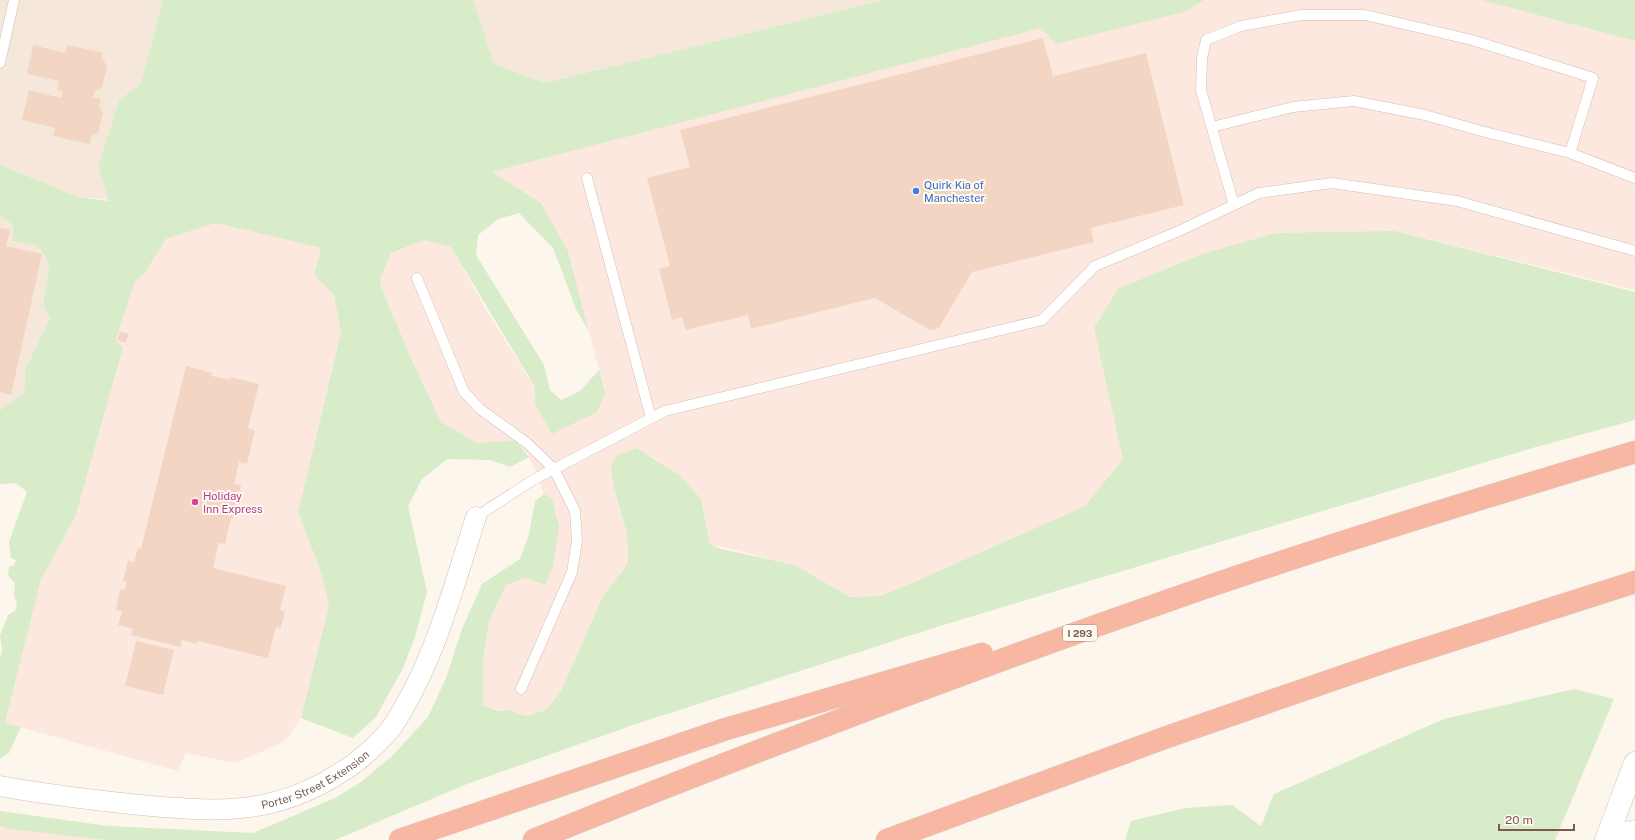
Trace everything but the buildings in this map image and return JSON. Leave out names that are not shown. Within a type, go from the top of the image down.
[{"type":"highway","name":"I 293","points":[[534,840],[653,792],[901,697],[1206,588],[1484,497],[1635,452]]},
{"type":"highway","points":[[887,840],[1167,737],[1390,660],[1635,582]]},
{"type":"highway","points":[[400,840],[726,729],[1206,588]]},
{"type":"street","name":"Porter Street Extension","points":[[0,786],[124,804],[177,808],[228,809],[270,804],[310,790],[342,773],[370,751],[391,728],[424,670],[476,517]]},
{"type":"street","points":[[1607,836],[1635,763]]},
{"type":"street","points":[[1607,836],[1635,830]]},
{"type":"lane","points":[[0,63],[4,21],[14,0]]},
{"type":"lane","points":[[1234,205],[1201,90],[1202,58],[1206,40],[1241,26],[1301,15],[1365,15],[1472,40],[1593,78],[1570,152]]},
{"type":"lane","points":[[1212,127],[1293,107],[1354,101],[1425,115],[1481,131],[1570,152],[1635,178]]},
{"type":"lane","points":[[587,178],[651,418]]},
{"type":"lane","points":[[476,517],[533,480],[665,411],[1042,320],[1095,266],[1179,231],[1259,192],[1332,183],[1458,201],[1635,251]]},
{"type":"lane","points":[[417,278],[464,392],[480,409],[527,443],[554,469],[575,511],[578,540],[572,572],[520,689]]},
{"type":"shaded area","points":[[0,0],[163,0],[141,83],[119,100],[98,166],[109,201],[105,199],[79,197],[0,165]]},
{"type":"shaded area","points":[[473,0],[883,0],[545,83],[494,64]]},
{"type":"shaded area","points":[[1204,0],[1481,0],[1635,41],[1635,290],[1395,231],[1094,328],[1124,459],[1085,506],[880,596],[850,597],[795,565],[710,544],[701,499],[656,459],[637,448],[616,456],[614,488],[627,534],[628,563],[603,596],[561,691],[546,710],[526,716],[508,710],[497,711],[483,705],[483,662],[489,621],[506,585],[525,578],[545,585],[552,498],[544,494],[528,454],[515,440],[477,443],[441,422],[414,365],[381,287],[380,280],[391,253],[424,240],[451,247],[488,313],[535,388],[535,404],[553,434],[605,392],[568,251],[492,172],[1041,27],[1056,44],[1185,12]]},
{"type":"shaded area","points":[[0,216],[13,225],[13,241],[37,245],[43,253],[49,266],[43,305],[50,318],[25,370],[24,394],[0,410]]},
{"type":"shaded area","points":[[216,223],[321,248],[314,275],[334,295],[341,333],[298,512],[321,572],[329,606],[301,718],[285,741],[236,763],[186,753],[178,771],[5,723],[41,580],[76,515],[123,349],[116,340],[135,281],[144,274],[166,239]]},
{"type":"shaded area","points":[[0,826],[8,829],[104,840],[0,840]]},
{"type":"green space","points":[[163,0],[473,0],[494,64],[545,83],[883,0],[1204,0],[1185,12],[1056,44],[1041,28],[492,172],[541,203],[568,251],[589,332],[576,309],[553,248],[519,213],[498,219],[478,235],[476,255],[544,365],[550,390],[561,400],[580,391],[599,370],[605,393],[597,412],[552,434],[535,404],[535,387],[451,247],[424,240],[391,253],[380,280],[381,287],[414,365],[441,422],[477,443],[515,440],[529,457],[510,467],[490,460],[447,459],[422,479],[408,506],[427,592],[415,637],[403,668],[376,717],[353,738],[301,718],[329,606],[321,572],[298,512],[341,333],[334,295],[314,275],[321,248],[216,223],[166,239],[144,274],[135,281],[116,340],[123,348],[76,515],[41,580],[5,723],[21,727],[9,753],[0,759],[0,658],[2,650],[0,636],[8,615],[15,611],[17,605],[14,596],[15,583],[8,576],[9,567],[14,565],[16,560],[11,558],[9,542],[27,492],[16,483],[0,484],[0,410],[24,394],[25,370],[50,318],[43,305],[49,266],[43,253],[37,245],[13,241],[13,225],[0,216],[0,165],[79,197],[109,201],[98,166],[119,100],[141,83]]},
{"type":"green space","points":[[1481,0],[1635,0],[1635,41]]},
{"type":"green space","points":[[1395,231],[1635,292],[1635,420],[1536,447],[943,625],[636,724],[467,784],[335,840],[104,840],[8,829],[0,826],[0,811],[108,826],[253,833],[335,798],[361,782],[392,756],[428,717],[446,678],[462,629],[482,584],[520,559],[529,534],[535,501],[544,494],[552,498],[559,527],[553,566],[545,585],[525,578],[506,585],[489,621],[483,662],[483,705],[497,711],[508,710],[526,716],[546,710],[561,691],[603,596],[628,563],[627,534],[614,488],[611,468],[616,456],[637,448],[679,475],[701,499],[710,544],[721,549],[795,565],[850,597],[880,596],[914,582],[1085,506],[1123,459],[1094,328],[1118,289],[1202,254],[1276,233]]},
{"type":"green space","points":[[1574,689],[1614,699],[1555,840],[1125,840],[1131,821],[1185,808],[1232,805],[1261,826],[1274,794],[1444,719]]},
{"type":"place","name":"Quirk Kia of Manchester","points":[[916,191]]},
{"type":"place","name":"Holiday Inn Express","points":[[195,502]]}]
